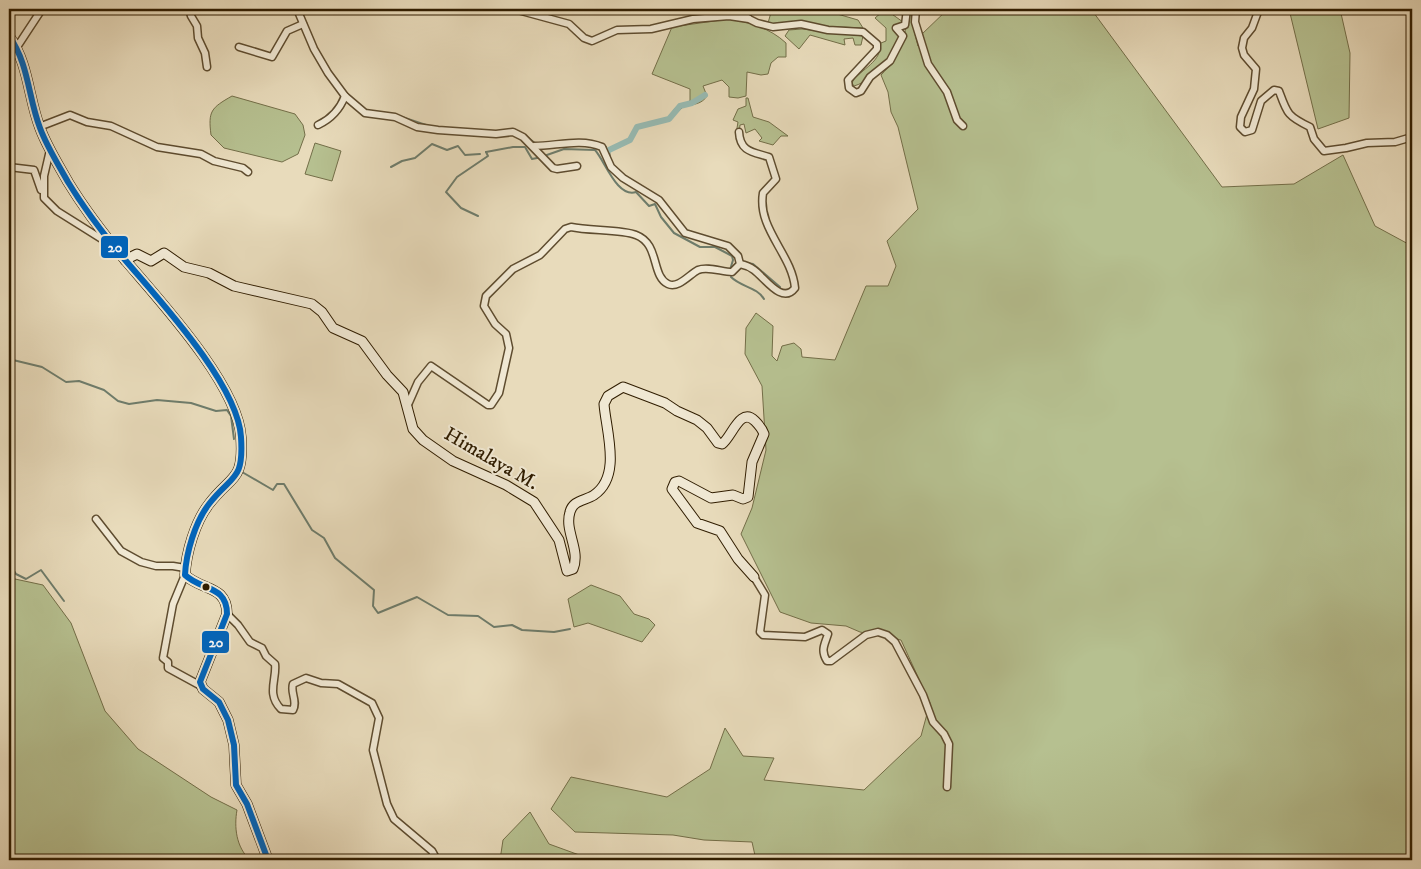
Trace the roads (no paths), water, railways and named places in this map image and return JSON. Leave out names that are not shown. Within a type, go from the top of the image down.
[{"type":"street","points":[[17,47],[42,9]]},
{"type":"street","points":[[189,9],[197,26],[198,38],[205,53],[207,67]]},
{"type":"street","points":[[297,9],[314,49],[345,96],[365,113],[373,116],[395,117],[417,127],[438,130],[496,134],[513,132],[534,146],[550,165],[557,169],[577,166]]},
{"type":"street","points":[[514,9],[569,24],[584,38],[592,40],[610,32],[636,28],[651,29],[713,16],[749,19]]},
{"type":"street","points":[[727,9],[766,26],[800,24],[828,30],[863,32],[871,37],[876,44],[877,50],[848,80],[849,88],[856,93],[861,91],[875,73],[890,61],[902,36],[896,28],[906,25],[907,9]]},
{"type":"street","points":[[916,9],[915,22],[928,64],[947,92],[958,120],[963,126]]},
{"type":"street","points":[[1259,9],[1252,28],[1244,38],[1242,48],[1244,55],[1256,70],[1254,89],[1241,117],[1240,127],[1245,132],[1252,130],[1261,101],[1274,90],[1279,91],[1283,106],[1292,118],[1310,128],[1314,139],[1324,151],[1367,143],[1395,142],[1412,136]]},
{"type":"street","points":[[240,47],[272,57],[286,31],[303,24]]},
{"type":"street","points":[[9,36],[17,47],[26,71],[39,127],[71,186],[125,260],[164,305],[212,369],[230,401],[239,423],[241,462],[237,475],[209,504],[200,518],[185,572],[173,604],[163,658],[168,662],[168,668],[201,686],[219,702],[228,720],[234,745],[236,785],[247,804],[267,858]]},
{"type":"street","points":[[318,125],[326,121],[341,107],[345,96]]},
{"type":"street","points":[[39,127],[70,115],[88,122],[111,126],[157,147],[201,154],[214,161],[243,168],[248,172]]},
{"type":"street","points":[[738,132],[739,143],[747,151],[769,157],[772,163],[776,180],[764,193],[763,212],[770,232],[793,275],[795,288],[791,293],[785,294],[775,290],[754,270],[740,264]]},
{"type":"street","points":[[534,146],[576,142],[593,143],[602,147],[611,167],[622,178],[659,200],[685,233],[728,246],[738,256],[740,264]]},
{"type":"street","points":[[42,192],[50,150]]},
{"type":"street","points":[[9,167],[34,170],[46,201],[57,210],[96,233],[119,252]]},
{"type":"street","points":[[407,407],[418,382],[431,366],[435,366],[484,402],[491,405],[499,394],[509,348],[506,334],[495,324],[484,306],[486,296],[513,268],[540,255],[565,229],[571,227],[635,234],[647,242],[655,256],[659,273],[668,284],[673,285],[683,281],[700,269],[732,272],[740,264]]},
{"type":"street","name":"Himalaya M.","points":[[125,260],[138,254],[151,261],[164,253],[184,267],[209,273],[234,286],[303,301],[317,306],[333,328],[367,345],[387,376],[403,392],[413,429],[423,440],[453,461],[501,482],[534,502],[559,540],[565,568],[571,572],[575,565],[576,556],[569,522],[571,509],[579,501],[595,494],[600,489],[609,469],[610,456],[604,404],[608,396],[623,387],[665,403],[703,424],[715,441],[722,444],[742,419],[751,418],[762,429],[764,437],[752,462],[749,493],[746,499],[733,495],[705,497],[679,481],[675,482],[672,489],[697,523],[720,530],[738,559],[754,577]]},
{"type":"street","points":[[96,519],[121,551],[141,562],[156,566],[173,566],[185,572],[191,581],[220,593],[226,604],[227,614],[201,677],[201,686]]},
{"type":"street","points":[[754,577],[765,595],[760,622],[760,632],[763,635],[805,637],[825,630],[828,634],[824,641],[824,655],[827,660],[831,661],[866,634],[878,632],[887,635],[895,642],[923,695],[934,722],[944,734],[949,744],[947,787]]},
{"type":"street","points":[[227,614],[250,642],[262,648],[266,656],[275,664],[272,680],[273,691],[281,709],[292,710],[295,700],[291,689],[293,684],[306,678],[321,683],[338,684],[372,703],[379,718],[373,750],[387,804],[394,819],[432,851],[437,860]]},
{"type":"waterway","points":[[609,150],[630,140],[637,127],[669,119],[680,106],[692,103],[705,95]]},
{"type":"waterway","points":[[393,114],[426,125]]},
{"type":"waterway","points":[[450,128],[463,129]]},
{"type":"waterway","points":[[526,136],[536,144]]},
{"type":"waterway","points":[[592,141],[606,147]]},
{"type":"waterway","points":[[391,167],[402,161],[415,158],[432,144],[447,150],[458,146],[465,155],[480,154]]},
{"type":"waterway","points":[[486,152],[513,147],[525,147],[532,159],[542,157]]},
{"type":"waterway","points":[[544,156],[564,149],[595,150],[617,184],[623,190],[636,192],[649,206],[655,204],[661,217],[674,233],[700,247],[715,247],[732,256],[733,260],[730,270]]},
{"type":"waterway","points":[[609,150],[610,158]]},
{"type":"waterway","points":[[478,216],[461,208],[446,192],[457,177],[488,156],[486,152]]},
{"type":"waterway","points":[[586,232],[616,234]]},
{"type":"waterway","points":[[742,262],[753,264],[780,287]]},
{"type":"waterway","points":[[731,277],[757,292],[764,299]]},
{"type":"waterway","points":[[9,365],[13,360],[42,367],[66,382],[79,381],[104,390],[118,401],[129,404],[157,400],[191,403],[216,411],[227,410],[231,416],[234,439]]},
{"type":"waterway","points":[[242,469],[242,472],[273,490],[277,484],[284,484],[312,530],[324,538],[335,558],[374,590],[373,606],[378,613],[417,597],[448,615],[478,616],[494,627],[512,625],[522,630],[554,632],[570,629]]},
{"type":"waterway","points":[[9,563],[16,574],[26,579],[41,570],[64,601]]}]
